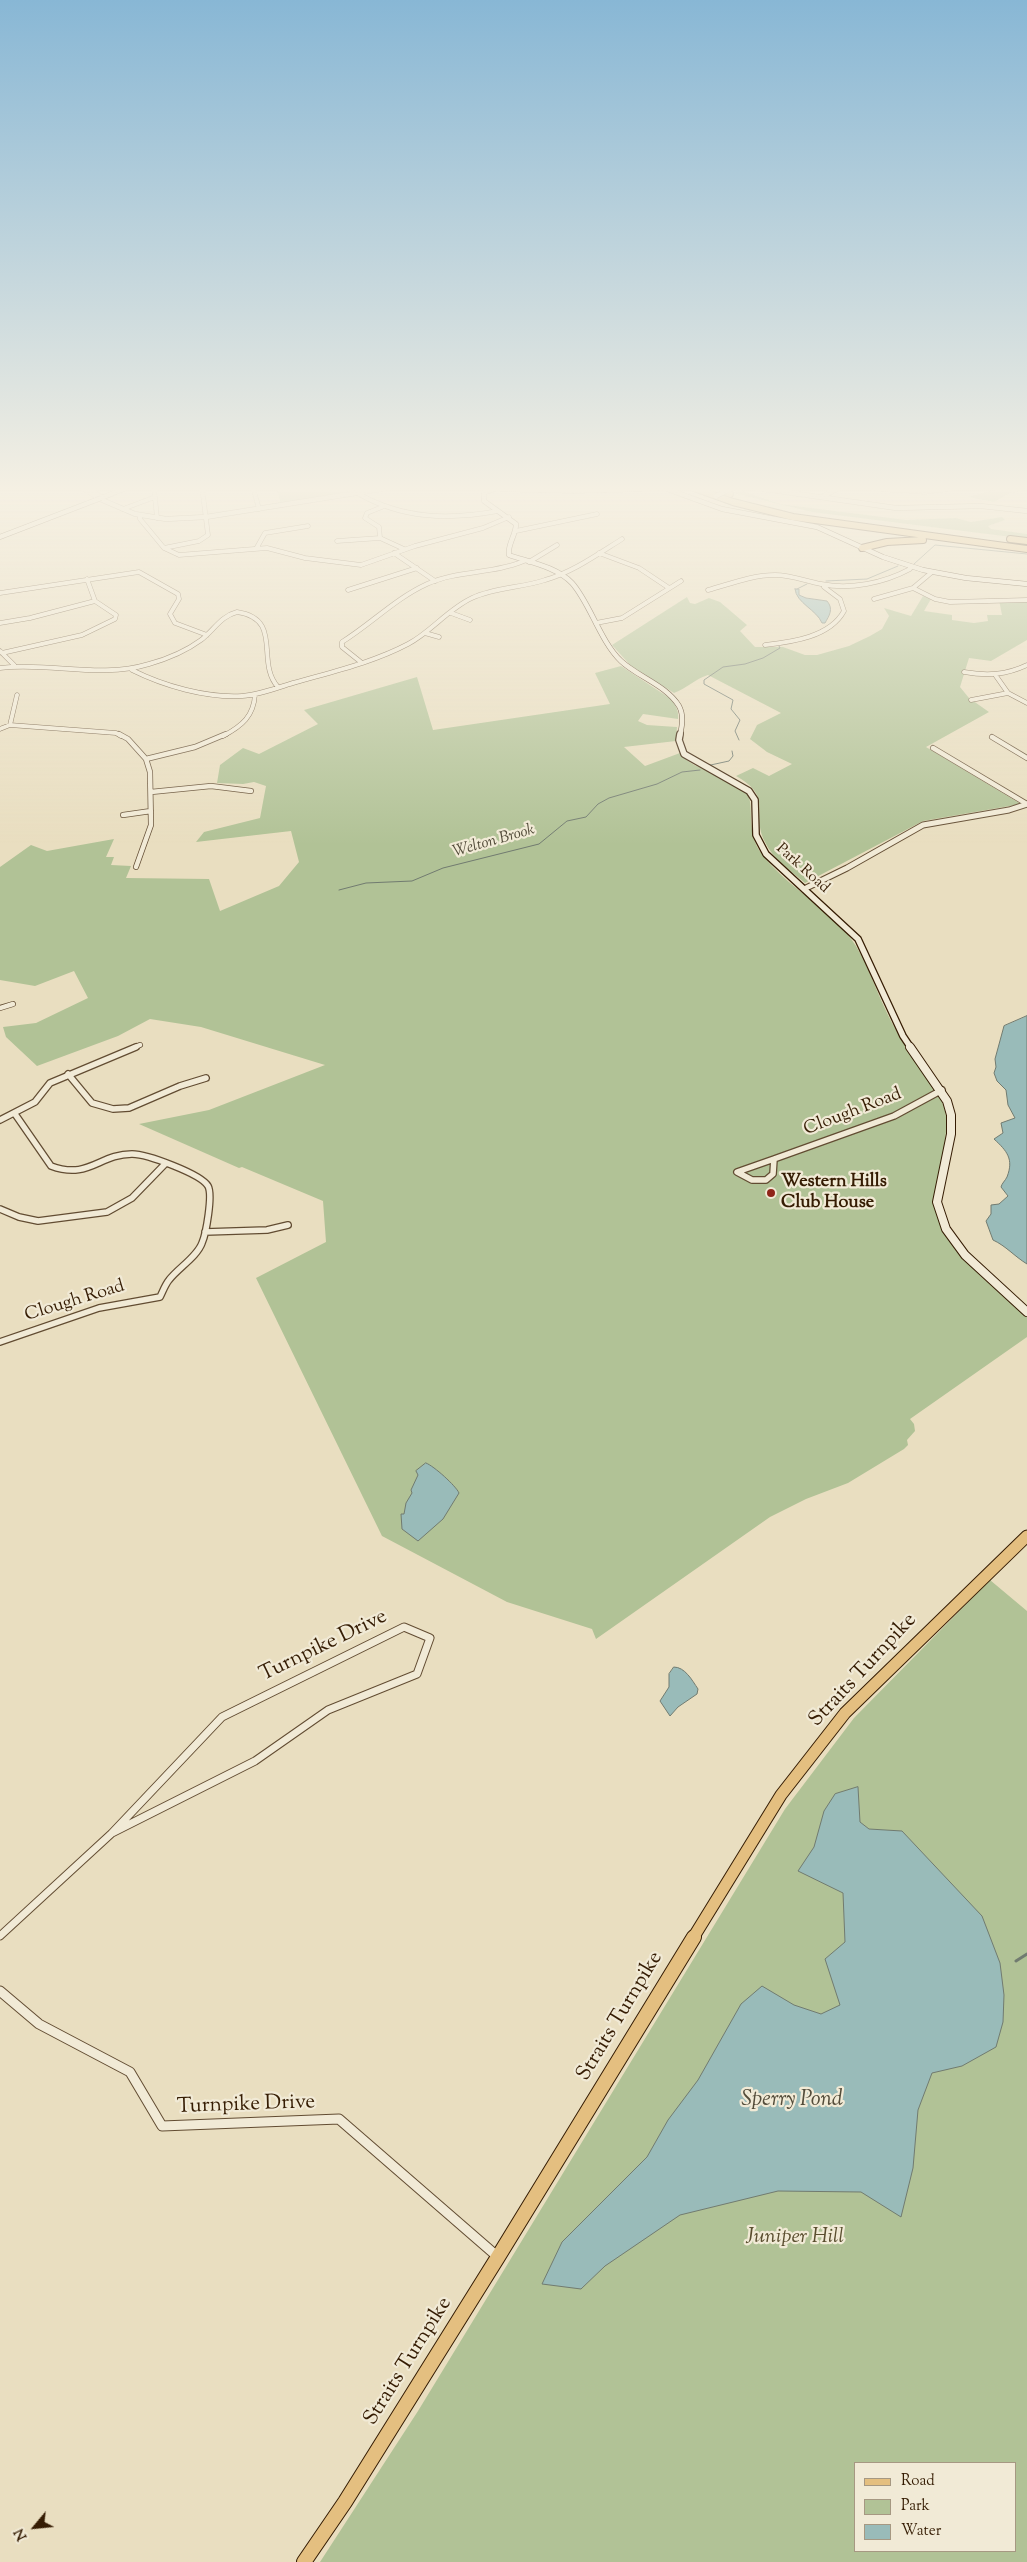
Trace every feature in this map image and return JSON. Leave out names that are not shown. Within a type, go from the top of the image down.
[{"type":"main road","name":"Park Road","points":[[586,607],[621,661],[662,690],[680,706],[683,721],[679,740],[684,754],[700,766],[740,784],[749,791],[755,800],[755,829],[761,846],[774,863],[842,922],[858,939],[903,1036],[942,1090],[951,1115],[951,1134],[937,1202],[940,1216],[954,1242],[965,1255],[1027,1312]]},
{"type":"main road","name":"Straits Turnpike","points":[[304,2562],[345,2502],[498,2257],[781,1795],[845,1713],[1027,1536]]},
{"type":"street","points":[[0,623],[30,618],[74,607]]},
{"type":"street","points":[[1,652],[82,635],[117,617],[103,607]]},
{"type":"street","points":[[174,607],[170,614],[173,621],[178,625],[207,635]]},
{"type":"street","points":[[362,662],[342,647],[342,642],[368,626],[391,607]]},
{"type":"street","points":[[132,670],[147,678],[213,694],[239,696],[255,694],[362,662],[408,644],[459,607]]},
{"type":"street","points":[[596,624],[622,618],[640,607]]},
{"type":"street","points":[[765,645],[812,634],[835,625],[840,621],[844,611],[843,607]]},
{"type":"street","points":[[0,668],[14,665],[94,672],[132,670],[164,658],[207,635],[221,617],[240,613],[256,618],[265,629],[270,675],[278,687]]},
{"type":"street","points":[[451,613],[470,620]]},
{"type":"street","points":[[425,633],[439,637]]},
{"type":"street","points":[[1,652],[14,665]]},
{"type":"street","points":[[964,672],[996,676],[1017,671],[1027,665]]},
{"type":"street","points":[[996,676],[1008,693],[1027,703]]},
{"type":"street","points":[[971,700],[1008,693]]},
{"type":"street","points":[[146,758],[195,748],[213,741],[252,715],[256,705],[255,694]]},
{"type":"street","points":[[10,725],[17,695]]},
{"type":"street","points":[[0,729],[10,725],[29,725],[66,730],[116,733],[128,739],[146,758],[150,772],[149,836],[136,867]]},
{"type":"street","points":[[992,737],[1027,758]]},
{"type":"street","points":[[933,748],[1027,804]]},
{"type":"street","points":[[151,792],[211,786],[251,791]]},
{"type":"street","points":[[804,889],[847,868],[923,825],[1009,810],[1027,804]]},
{"type":"street","points":[[123,814],[150,811]]},
{"type":"street","points":[[0,1008],[13,1004]]},
{"type":"street","points":[[0,1120],[15,1114],[35,1102],[50,1083],[140,1045]]},
{"type":"street","points":[[68,1074],[92,1103],[113,1109],[128,1108],[180,1086],[206,1078]]},
{"type":"street","name":"Clough Road","points":[[774,1158],[773,1171],[770,1178],[760,1182],[741,1177],[736,1172],[774,1158],[894,1116],[942,1090]]},
{"type":"street","points":[[15,1114],[51,1166],[60,1170],[74,1172],[129,1154],[143,1155],[203,1181],[209,1188],[211,1197],[205,1232],[267,1230],[288,1225]]},
{"type":"street","points":[[0,1209],[19,1217],[38,1220],[107,1212],[132,1198],[165,1164]]},
{"type":"street","name":"Clough Road","points":[[0,1342],[98,1308],[129,1300],[160,1297],[168,1281],[202,1244],[205,1232]]},
{"type":"street","name":"Turnpike Drive","points":[[0,1936],[112,1833],[222,1717],[404,1627],[430,1638],[417,1674],[328,1710],[255,1761],[112,1833]]},
{"type":"street","name":"Turnpike Drive","points":[[0,1991],[39,2024],[130,2072],[162,2126],[339,2119],[498,2257]]},
{"type":"green space","points":[[672,607],[725,607],[747,625],[740,631],[755,647],[783,647],[805,655],[817,655],[849,646],[882,629],[889,616],[884,608],[911,616],[917,607],[927,607],[924,611],[952,615],[952,620],[974,623],[988,621],[987,615],[1002,615],[1000,607],[1027,607],[1027,640],[991,661],[969,658],[960,687],[969,698],[989,712],[926,747],[1021,804],[923,821],[805,883],[768,848],[761,831],[760,806],[755,791],[736,776],[753,768],[769,776],[792,764],[767,752],[750,739],[757,725],[781,713],[708,675],[674,693],[631,666],[612,645]]},
{"type":"green space","points":[[621,666],[671,699],[677,709],[678,716],[678,719],[643,714],[638,721],[647,725],[677,727],[676,741],[624,747],[645,766],[680,753],[695,765],[740,786],[749,798],[754,837],[762,854],[784,878],[835,921],[856,946],[892,1023],[937,1092],[943,1106],[947,1123],[935,1195],[936,1212],[943,1229],[954,1246],[983,1278],[1027,1317],[1027,1337],[910,1419],[914,1424],[915,1431],[907,1440],[908,1445],[904,1449],[848,1483],[806,1499],[770,1517],[596,1639],[592,1629],[507,1602],[382,1536],[256,1278],[326,1242],[323,1201],[242,1167],[239,1168],[139,1124],[209,1110],[325,1065],[201,1027],[150,1019],[118,1036],[37,1066],[6,1037],[3,1027],[36,1023],[88,998],[74,971],[35,986],[0,980],[0,867],[31,845],[47,851],[114,839],[106,857],[114,857],[111,865],[131,866],[126,878],[209,879],[220,911],[279,886],[299,862],[291,831],[196,842],[204,832],[260,818],[266,786],[254,782],[243,784],[217,783],[220,765],[243,748],[259,754],[318,724],[304,710],[417,677],[433,730],[610,704],[595,673]]},
{"type":"green space","name":"Juniper Hill","points":[[990,1580],[1027,1611],[1027,2562],[320,2562],[418,2411],[785,1809],[854,1718]]},
{"type":"water","points":[[808,607],[830,607],[829,615],[825,623],[822,623]]},
{"type":"water","points":[[1027,1016],[1027,1264],[993,1240],[986,1221],[991,1214],[991,1205],[999,1204],[1008,1196],[1001,1187],[1009,1171],[1009,1160],[1006,1152],[994,1139],[1003,1133],[1001,1123],[1015,1118],[1008,1105],[1006,1090],[997,1081],[994,1073],[996,1067],[995,1059],[1004,1026]]},
{"type":"water","points":[[426,1463],[444,1476],[459,1493],[443,1519],[418,1541],[402,1529],[401,1514],[404,1514],[406,1503],[412,1493],[411,1490],[418,1475],[416,1471]]},
{"type":"water","points":[[674,1667],[682,1669],[698,1689],[697,1694],[678,1707],[670,1716],[660,1701],[669,1687],[669,1674]]},
{"type":"water","name":"Sperry Pond","points":[[858,1787],[860,1822],[869,1829],[902,1831],[982,1916],[1000,1963],[1004,1995],[1003,2022],[996,2047],[962,2066],[932,2073],[918,2110],[913,2168],[901,2217],[861,2192],[778,2191],[680,2215],[605,2266],[581,2289],[542,2284],[562,2242],[647,2157],[668,2120],[698,2080],[741,2004],[762,1986],[794,2005],[821,2014],[840,2005],[825,1959],[845,1942],[843,1893],[798,1871],[814,1847],[824,1811],[835,1794]]},
{"type":"waterway","name":"Welton Brook","points":[[739,740],[735,731],[740,720],[731,709],[733,700],[704,684],[704,680],[723,667],[745,664],[763,658],[780,648],[779,646]]},
{"type":"waterway","name":"Welton Brook","points":[[706,766],[729,761],[733,756],[732,751]]},
{"type":"waterway","name":"Welton Brook","points":[[339,890],[366,883],[412,881],[443,868],[539,844],[567,821],[586,817],[598,804],[609,798],[657,784],[682,772],[700,770]]},
{"type":"waterway","points":[[1016,1961],[1027,1954]]},
{"type":"place","name":"Western Hills Club House","points":[[771,1193]]}]
